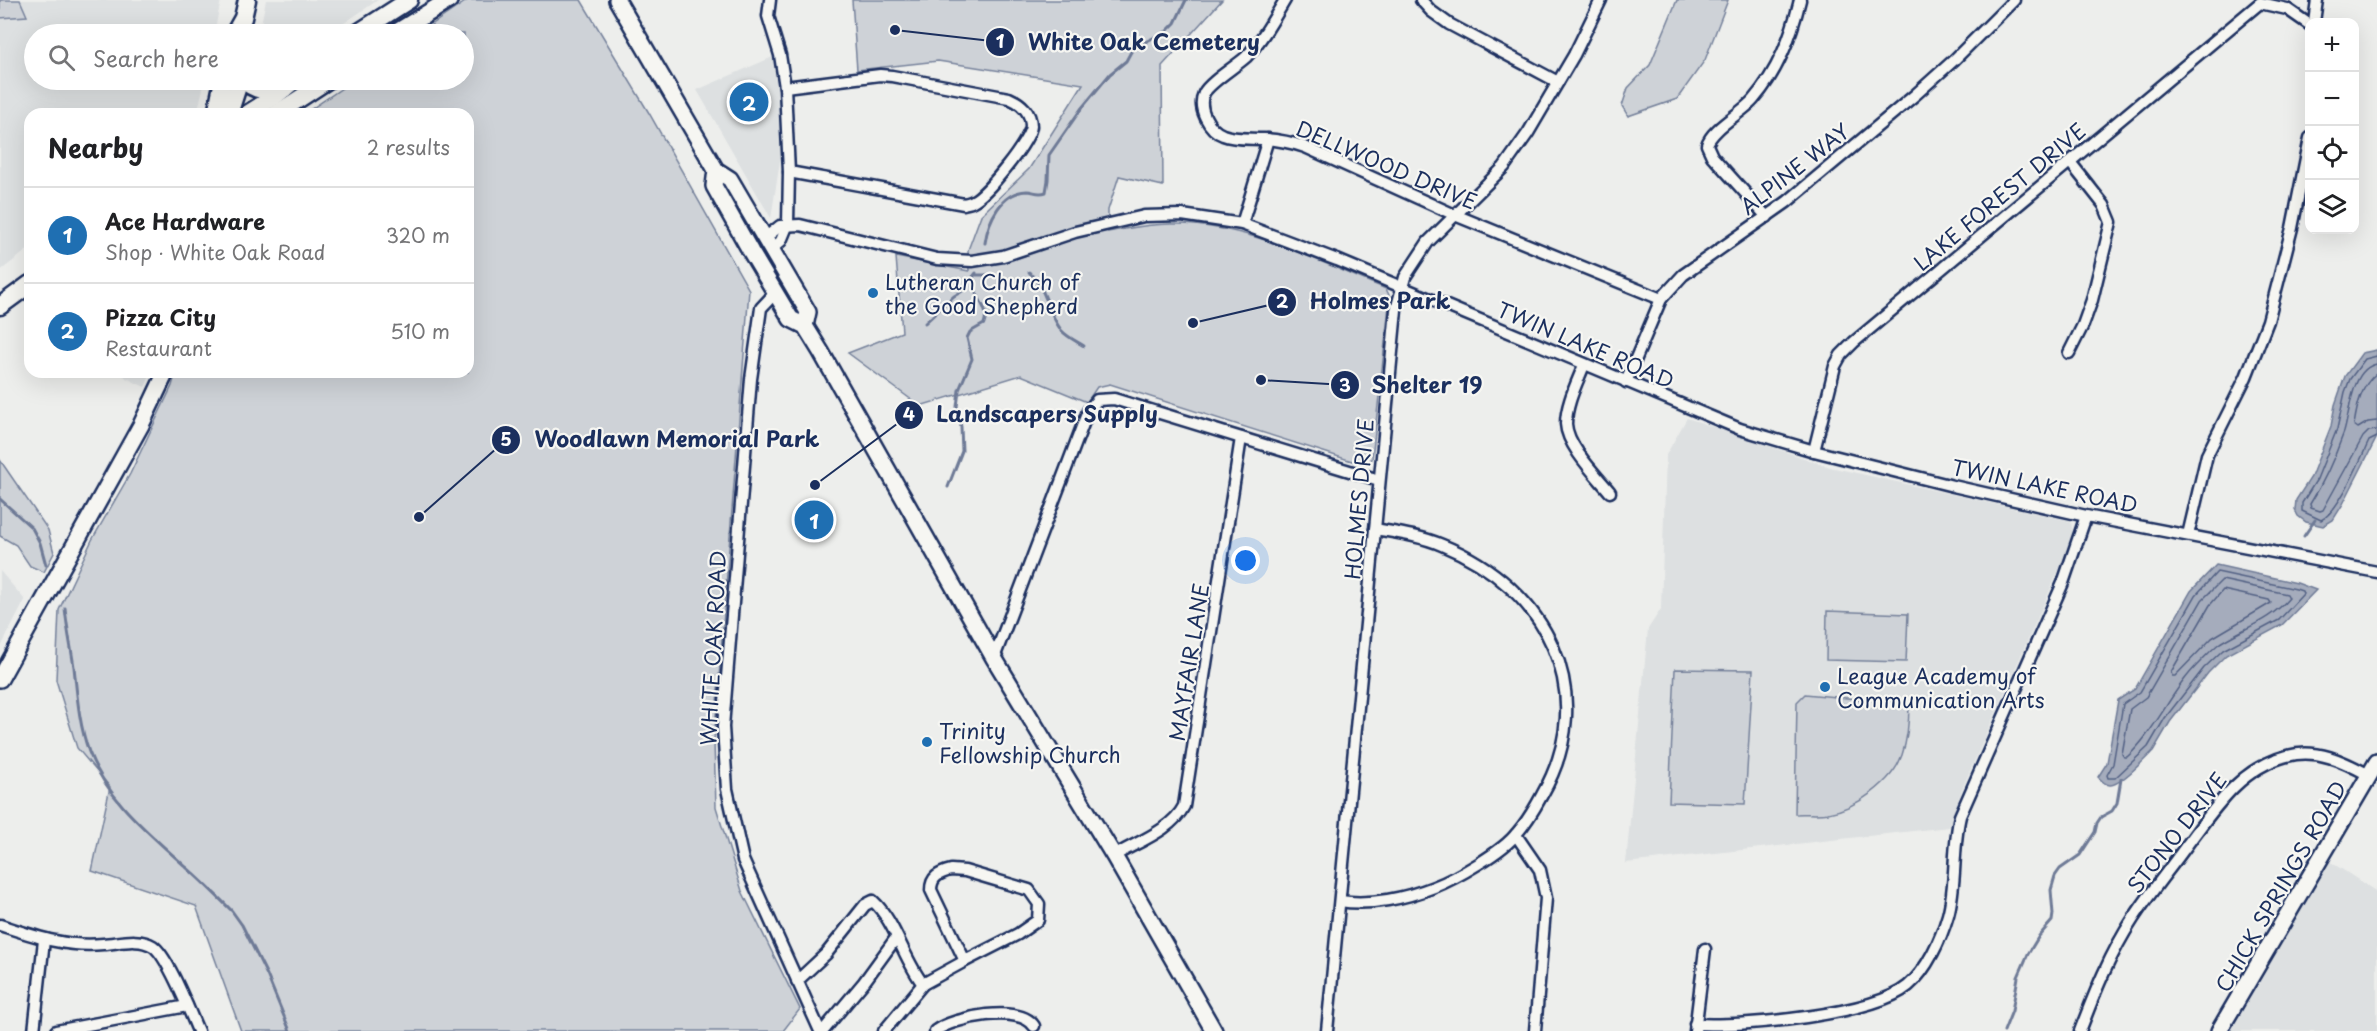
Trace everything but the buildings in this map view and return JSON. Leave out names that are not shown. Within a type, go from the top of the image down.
[{"type":"main road","points":[[245,24],[247,0]]},
{"type":"main road","points":[[372,24],[409,0]]},
{"type":"main road","points":[[410,24],[450,0]]},
{"type":"main road","points":[[617,0],[716,170],[730,179],[769,243],[808,312],[805,326]]},
{"type":"main road","points":[[217,108],[221,90]]},
{"type":"main road","points":[[231,108],[238,90]]},
{"type":"main road","points":[[256,108],[282,90]]},
{"type":"main road","points":[[266,108],[283,90]]},
{"type":"main road","points":[[285,108],[313,90]]},
{"type":"main road","points":[[716,170],[714,186],[791,319],[805,326],[994,658],[1114,856],[1214,1031]]},
{"type":"main road","points":[[0,306],[24,288]]},
{"type":"main road","points":[[0,679],[132,443],[163,378]]},
{"type":"main road","name":"CHICK SPRINGS ROAD","points":[[2219,1031],[2373,768]]},
{"type":"street","points":[[769,243],[781,241],[788,224],[789,172],[785,87],[780,55],[768,16],[770,0]]},
{"type":"street","name":"DELLWOOD DRIVE","points":[[1285,0],[1261,40],[1204,92],[1203,112],[1217,132],[1225,136],[1288,141],[1305,147],[1455,215],[1661,299]]},
{"type":"street","points":[[1421,0],[1431,11],[1449,24],[1558,82]]},
{"type":"street","name":"HOLMES DRIVE","points":[[1327,1031],[1379,480],[1396,310],[1401,286],[1414,261],[1428,242],[1504,167],[1528,134],[1583,38],[1601,0]]},
{"type":"street","points":[[1767,217],[1712,156],[1707,145],[1712,135],[1747,107],[1765,84],[1788,41],[1800,0]]},
{"type":"street","name":"ALPINE WAY","points":[[1626,382],[1661,299],[1696,264],[1767,217],[1915,95],[2014,0]]},
{"type":"street","points":[[2315,18],[2317,0]]},
{"type":"street","name":"LAKE FOREST DRIVE","points":[[1814,451],[1833,373],[1841,355],[1854,342],[2262,2],[2287,9],[2305,22]]},
{"type":"street","points":[[785,87],[880,75],[891,76],[1003,95],[1016,101],[1025,109],[1031,125],[1028,138],[988,189],[970,203],[964,204],[789,172]]},
{"type":"street","points":[[1242,224],[1268,139]]},
{"type":"street","points":[[2069,353],[2092,300],[2111,222],[2110,214],[2104,205],[2070,162]]},
{"type":"street","points":[[2188,535],[2207,455],[2246,377],[2268,321],[2292,228],[2305,163]]},
{"type":"street","name":"TWIN LAKE ROAD","points":[[788,224],[937,259],[972,261],[996,258],[1085,230],[1144,216],[1182,215],[1242,224],[1401,286],[1727,425],[1814,451],[1953,486],[2086,516],[2377,572]]},
{"type":"street","name":"WHITE OAK ROAD","points":[[776,292],[761,308],[751,379],[723,727],[727,789],[743,860],[821,1031]]},
{"type":"street","points":[[1584,365],[1571,400],[1566,422],[1568,432],[1573,444],[1610,492]]},
{"type":"street","points":[[994,658],[1088,411],[1097,400],[1114,399],[1379,480]]},
{"type":"street","name":"MAYFAIR LANE","points":[[1114,856],[1171,823],[1184,806],[1241,438]]},
{"type":"street","points":[[1705,949],[1695,1028],[1808,1016],[1860,1006],[1895,994],[1909,985],[1918,975],[1939,938],[1947,917],[1952,888],[1954,846],[1960,816],[2062,583],[2086,516]]},
{"type":"street","points":[[1340,901],[1349,903],[1386,900],[1424,891],[1468,871],[1516,836],[1549,783],[1564,740],[1567,717],[1563,672],[1552,642],[1515,593],[1461,553],[1428,539],[1375,529]]},
{"type":"street","name":"STONO DRIVE","points":[[2080,1031],[2100,981],[2132,919],[2234,785],[2274,761],[2288,756],[2306,754],[2373,768]]},
{"type":"street","points":[[1516,836],[1540,870],[1546,898],[1535,1031]]},
{"type":"street","points":[[884,1031],[922,984],[965,961],[1035,923],[1039,915],[1039,907],[1035,896],[1029,890],[965,871],[951,870],[936,876],[931,886],[932,894],[965,961]]},
{"type":"street","points":[[797,981],[826,954],[870,901],[873,901],[882,910],[913,972],[922,984]]},
{"type":"street","points":[[0,925],[44,940],[85,945],[134,941],[148,943],[160,952],[198,1031]]},
{"type":"street","points":[[821,1031],[864,982],[896,938]]},
{"type":"street","points":[[34,1031],[44,940]]},
{"type":"street","points":[[56,1031],[187,1006]]},
{"type":"street","points":[[935,1031],[960,1019],[990,1014],[1025,1018],[1034,1026]]},
{"type":"shaded area","points":[[0,0],[221,0],[216,24],[24,24],[24,90],[203,90],[198,108],[24,108],[24,253],[0,271]]},
{"type":"shaded area","points":[[0,0],[20,0],[27,16],[0,18]]},
{"type":"shaded area","points":[[266,0],[378,0],[343,24],[261,24]]},
{"type":"shaded area","points":[[468,0],[581,0],[649,113],[749,290],[714,742],[716,807],[742,891],[800,1009],[783,1031],[241,1031],[196,906],[92,871],[110,787],[77,748],[56,680],[59,610],[92,540],[130,474],[174,378],[474,378],[474,108],[313,108],[339,90],[474,90],[474,24],[433,24]]},
{"type":"shaded area","points":[[852,0],[1222,0],[1162,66],[1163,186],[1119,176],[1108,210],[1108,232],[1168,224],[1204,226],[1231,231],[1284,247],[1386,289],[1390,297],[1372,459],[1366,463],[1355,462],[1110,384],[1097,387],[1087,402],[1021,375],[920,406],[848,353],[902,332],[896,257],[969,271],[968,250],[981,215],[1029,169],[1083,84],[938,61],[857,70]]},
{"type":"shaded area","points":[[1677,0],[1728,0],[1705,60],[1677,99],[1628,116],[1622,106],[1628,88],[1650,65]]},
{"type":"shaded area","points":[[775,56],[782,149],[771,218],[697,90]]},
{"type":"shaded area","points":[[126,378],[149,378],[145,387]]},
{"type":"shaded area","name":"League Academy of Communication Arts","points":[[1687,418],[1830,467],[2071,521],[2073,538],[1963,787],[1949,827],[1626,863],[1648,629],[1661,609],[1666,455]]},
{"type":"shaded area","points":[[0,460],[48,530],[54,553],[44,572],[30,566],[16,545],[0,536]]},
{"type":"shaded area","points":[[0,571],[25,600],[0,649]]},
{"type":"shaded area","points":[[1827,611],[1908,614],[1906,662],[1826,660]]},
{"type":"shaded area","points":[[1675,669],[1753,670],[1745,804],[1669,802]]},
{"type":"shaded area","points":[[1805,694],[1909,704],[1907,736],[1902,755],[1890,775],[1872,793],[1861,800],[1824,814],[1795,814],[1797,702]]},
{"type":"shaded area","points":[[2326,859],[2377,892],[2377,1031],[2230,1031]]},
{"type":"water","points":[[2377,350],[2377,437],[2333,520],[2323,526],[2306,522],[2298,516],[2295,510],[2296,500],[2311,477],[2331,426],[2335,405],[2345,376],[2362,353]]},
{"type":"water","points":[[2216,565],[2297,583],[2316,590],[2282,625],[2226,655],[2208,673],[2170,722],[2153,751],[2120,781],[2110,785],[2106,784],[2098,777],[2107,763],[2118,700],[2135,689],[2191,591]]},
{"type":"waterway","points":[[985,243],[989,226],[997,209],[1010,196],[1027,191],[1046,192],[1049,155],[1081,109],[1110,74],[1126,61],[1133,48],[1167,31],[1175,23],[1186,0]]},
{"type":"waterway","points":[[1029,272],[1040,286],[1061,330],[1084,346]]},
{"type":"waterway","points":[[925,323],[961,292],[976,273]]},
{"type":"waterway","points":[[975,275],[988,275]]},
{"type":"waterway","points":[[948,487],[962,451],[957,407],[959,390],[972,359],[967,338],[970,332],[984,324],[985,319],[985,311],[976,292],[973,278]]},
{"type":"waterway","points":[[0,499],[32,528],[40,543],[46,565]]},
{"type":"waterway","points":[[2304,536],[2315,520]]},
{"type":"waterway","points":[[65,608],[81,721],[89,752],[97,770],[118,801],[131,815],[232,911],[242,925],[267,975],[290,1031]]},
{"type":"waterway","points":[[2004,1031],[2012,1011],[2018,977],[2028,954],[2052,921],[2051,890],[2055,876],[2060,869],[2080,855],[2095,832],[2101,817],[2112,811],[2117,803],[2121,779]]},
{"type":"place","name":"White Oak Cemetery","points":[[895,30]]},
{"type":"place","name":"Pizza City","points":[[749,102]]},
{"type":"place","name":"Lutheran Church of the Good Shepherd","points":[[873,293]]},
{"type":"place","name":"Holmes Park","points":[[1193,323]]},
{"type":"place","name":"Shelter 19","points":[[1261,380]]},
{"type":"place","name":"Landscapers Supply","points":[[815,485]]},
{"type":"place","name":"Woodlawn Memorial Park","points":[[419,517]]},
{"type":"place","name":"Ace Hardware","points":[[814,520]]},
{"type":"place","name":"League Academy of Communication Arts","points":[[1825,687]]},
{"type":"place","name":"Trinity Fellowship Church","points":[[927,742]]}]
